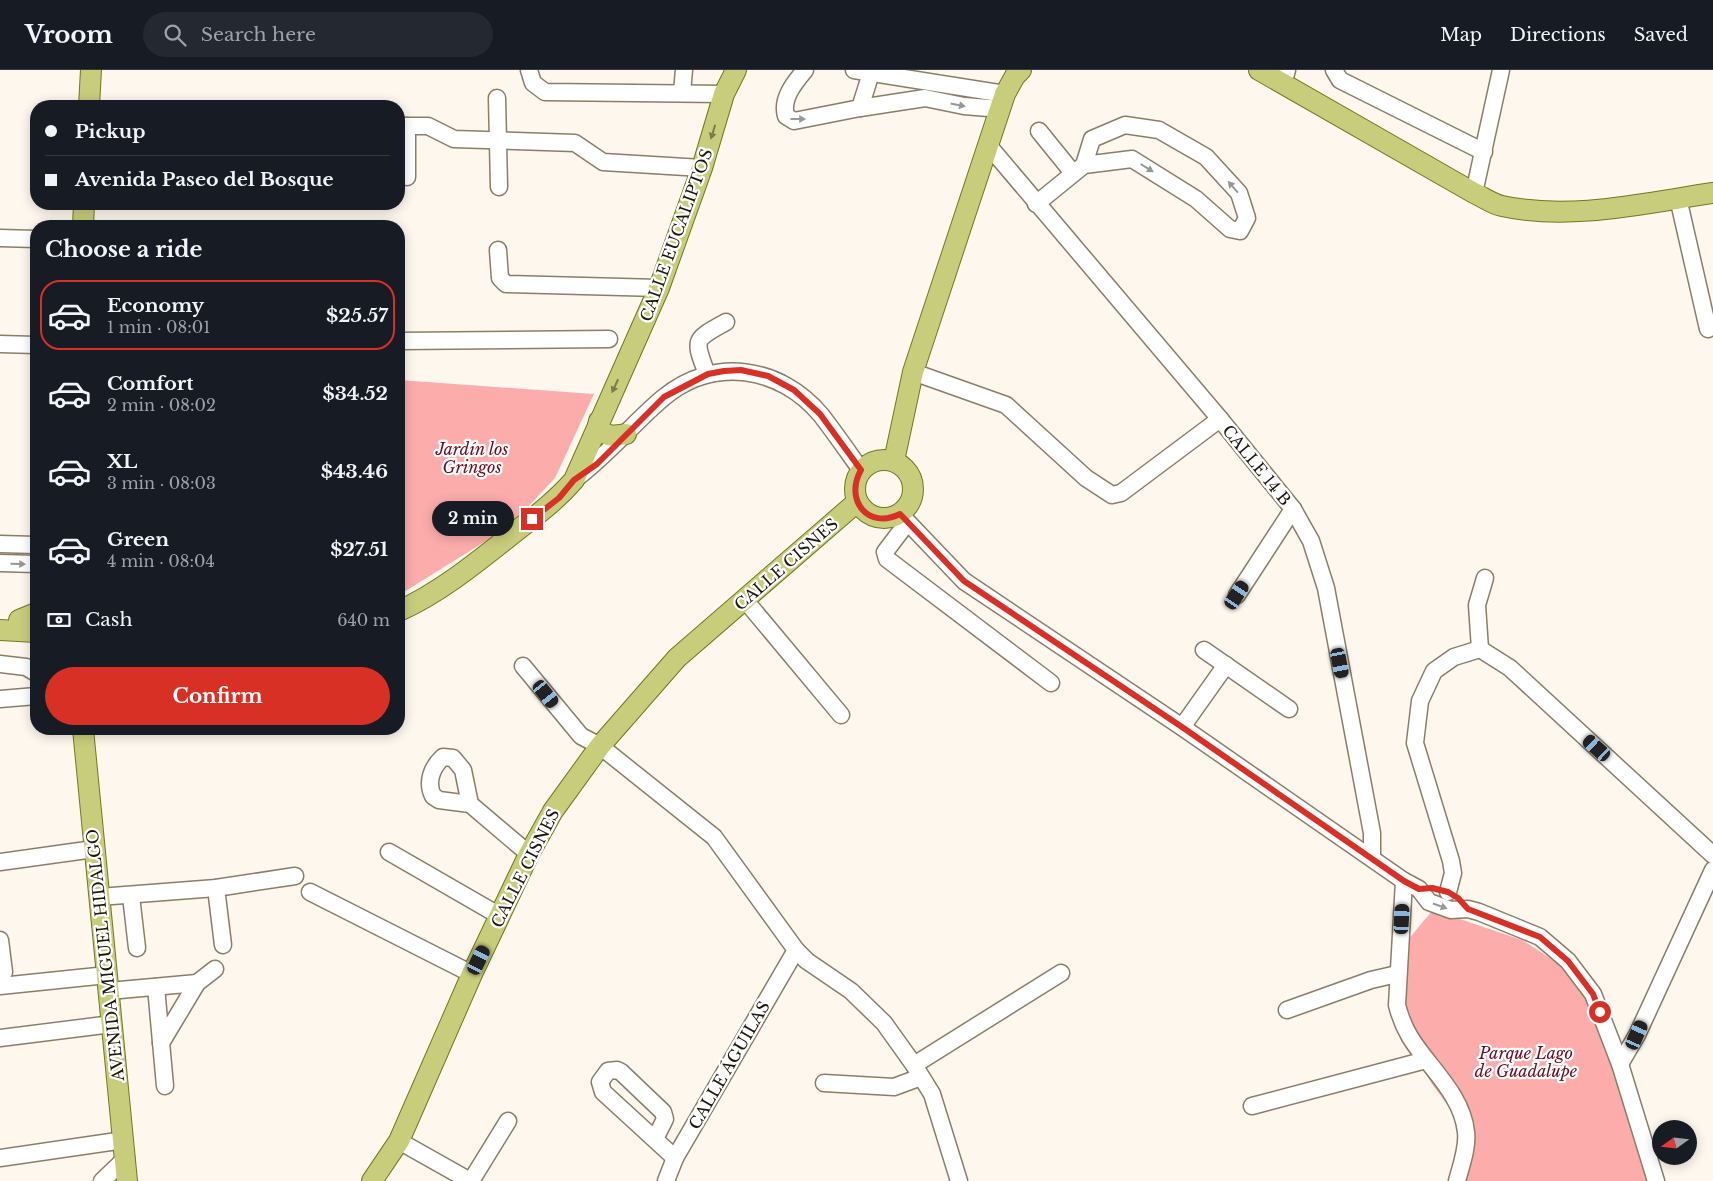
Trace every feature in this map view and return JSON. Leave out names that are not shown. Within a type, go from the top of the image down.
[{"type":"main road","points":[[90,100],[92,70]]},
{"type":"main road","name":"CALLE EUCALIPTOS","points":[[405,608],[421,601],[491,551],[559,498],[574,480],[598,421],[659,288],[702,168],[724,94],[736,70]]},
{"type":"main road","points":[[894,462],[913,372],[1003,101],[1015,76],[1021,70]]},
{"type":"main road","points":[[1259,70],[1285,77],[1474,193],[1501,206],[1582,211],[1713,192]]},
{"type":"main road","points":[[598,421],[598,426],[602,433],[609,437],[626,434]]},
{"type":"main road","points":[[876,461],[894,462],[903,466],[913,483],[911,503],[903,518],[875,518],[862,509],[857,502],[855,486],[861,470],[876,461]]},
{"type":"main road","name":"CALLE CISNES","points":[[372,1181],[399,1141],[472,974],[529,854],[553,811],[600,746],[677,658],[857,502]]},
{"type":"main road","points":[[405,596],[414,592],[466,556],[491,551]]},
{"type":"main road","points":[[405,620],[425,612],[480,573],[491,551]]},
{"type":"main road","points":[[0,630],[30,632]]},
{"type":"main road","points":[[0,643],[30,642]]},
{"type":"main road","name":"AVENIDA MIGUEL HIDALGO","points":[[84,735],[127,1181]]},
{"type":"street","points":[[529,70],[533,83],[545,92],[682,92],[724,94]]},
{"type":"street","points":[[682,92],[684,70]]},
{"type":"street","points":[[804,70],[793,85],[785,102],[784,113],[788,118],[798,121],[860,108],[926,98],[964,106],[1003,101]]},
{"type":"street","points":[[854,70],[1003,101]]},
{"type":"street","points":[[1334,70],[1340,80],[1484,152]]},
{"type":"street","points":[[1474,193],[1501,70]]},
{"type":"street","points":[[860,108],[871,73]]},
{"type":"street","points":[[497,98],[499,187]]},
{"type":"street","points":[[1036,204],[1079,169],[1092,139],[1125,125],[1159,130],[1206,157],[1239,193],[1248,218],[1240,231],[1230,229],[1196,199],[1132,159],[1079,169]]},
{"type":"street","points":[[405,126],[428,126],[454,139],[575,143],[603,162],[702,168]]},
{"type":"street","points":[[1039,131],[1079,169]]},
{"type":"street","name":"CALLE 14 B","points":[[988,145],[1220,419],[1292,509],[1311,541],[1326,588],[1372,833],[1372,858]]},
{"type":"street","points":[[405,152],[407,177]]},
{"type":"street","points":[[1678,198],[1708,329]]},
{"type":"street","points":[[0,238],[30,239]]},
{"type":"street","points":[[498,250],[500,278],[506,284],[659,288]]},
{"type":"street","points":[[708,374],[698,348],[698,341],[703,335],[726,322]]},
{"type":"street","points":[[405,341],[609,340]]},
{"type":"street","points":[[0,344],[30,345]]},
{"type":"street","points":[[574,480],[597,464],[664,397],[708,374],[741,370],[768,376],[794,390],[820,414],[861,470]]},
{"type":"street","points":[[913,372],[1006,405],[1086,478],[1112,495],[1121,493],[1220,419]]},
{"type":"street","points":[[1237,595],[1292,509]]},
{"type":"street","points":[[1051,683],[887,559],[885,552],[903,518],[964,581],[1182,727],[1404,881],[1419,889],[1429,902],[1451,910],[1468,909],[1540,937],[1568,961],[1593,994],[1620,1064],[1656,1181]]},
{"type":"street","points":[[0,544],[30,545]]},
{"type":"street","points":[[0,563],[30,564]]},
{"type":"street","points":[[1480,649],[1477,605],[1485,578]]},
{"type":"street","points":[[745,600],[841,715]]},
{"type":"street","points":[[1480,649],[1510,668],[1713,855]]},
{"type":"street","points":[[1448,892],[1453,873],[1451,861],[1415,743],[1420,701],[1434,671],[1454,658],[1480,649]]},
{"type":"street","points":[[1204,650],[1289,709]]},
{"type":"street","points":[[0,664],[26,667],[30,669]]},
{"type":"street","points":[[1182,727],[1226,665]]},
{"type":"street","points":[[523,666],[580,736],[600,746],[714,837],[796,950],[807,961],[851,990],[884,1023],[932,1094],[959,1181]]},
{"type":"street","points":[[0,699],[30,696]]},
{"type":"street","points":[[470,804],[529,854]]},
{"type":"street","points":[[0,862],[94,849]]},
{"type":"street","points":[[389,852],[500,916]]},
{"type":"street","points":[[1620,1064],[1637,1035],[1713,870]]},
{"type":"street","points":[[99,897],[216,888],[295,876]]},
{"type":"street","points":[[1404,881],[1402,938],[1397,974],[1397,1005],[1402,1024],[1462,1112],[1466,1134],[1457,1181]]},
{"type":"street","points":[[216,888],[223,945]]},
{"type":"street","points":[[1419,889],[1432,888],[1448,892],[1458,898],[1468,909]]},
{"type":"street","points":[[310,892],[472,974]]},
{"type":"street","points":[[131,896],[137,948]]},
{"type":"street","points":[[0,940],[2,979],[108,983],[156,987],[197,983]]},
{"type":"street","name":"CALLE ÁGUILAS","points":[[666,1181],[675,1158],[796,950]]},
{"type":"street","points":[[161,1043],[197,983],[215,969]]},
{"type":"street","points":[[824,1082],[894,1087],[1061,973]]},
{"type":"street","points":[[1287,1010],[1371,980],[1397,974]]},
{"type":"street","points":[[156,987],[165,1086]]},
{"type":"street","points":[[0,1038],[112,1024]]},
{"type":"street","points":[[1252,1106],[1426,1060]]},
{"type":"street","points":[[399,1141],[471,1181],[508,1121]]},
{"type":"street","points":[[655,1139],[675,1158]]},
{"type":"street","points":[[0,1158],[125,1149]]},
{"type":"street","points":[[102,1181],[125,1149]]},
{"type":"green space","name":"Jardín los Gringos","points":[[405,380],[594,394],[555,478],[510,526],[405,591]]},
{"type":"green space","name":"Parque Lago de Guadalupe","points":[[1433,910],[1522,940],[1567,969],[1608,1022],[1656,1181],[1457,1181],[1463,1160],[1458,1119],[1432,1084],[1397,1026],[1406,942]]},
{"type":"route","points":[[532,519],[559,498],[574,480],[597,464],[664,397],[689,382],[708,374],[741,370],[768,376],[794,390],[820,414],[861,470],[855,486],[855,494],[857,502],[868,514],[875,518],[883,519],[900,514],[964,581],[1182,727],[1404,881],[1419,889],[1432,888],[1448,892],[1458,898],[1468,909],[1540,937],[1568,961],[1593,994],[1600,1012]]}]
